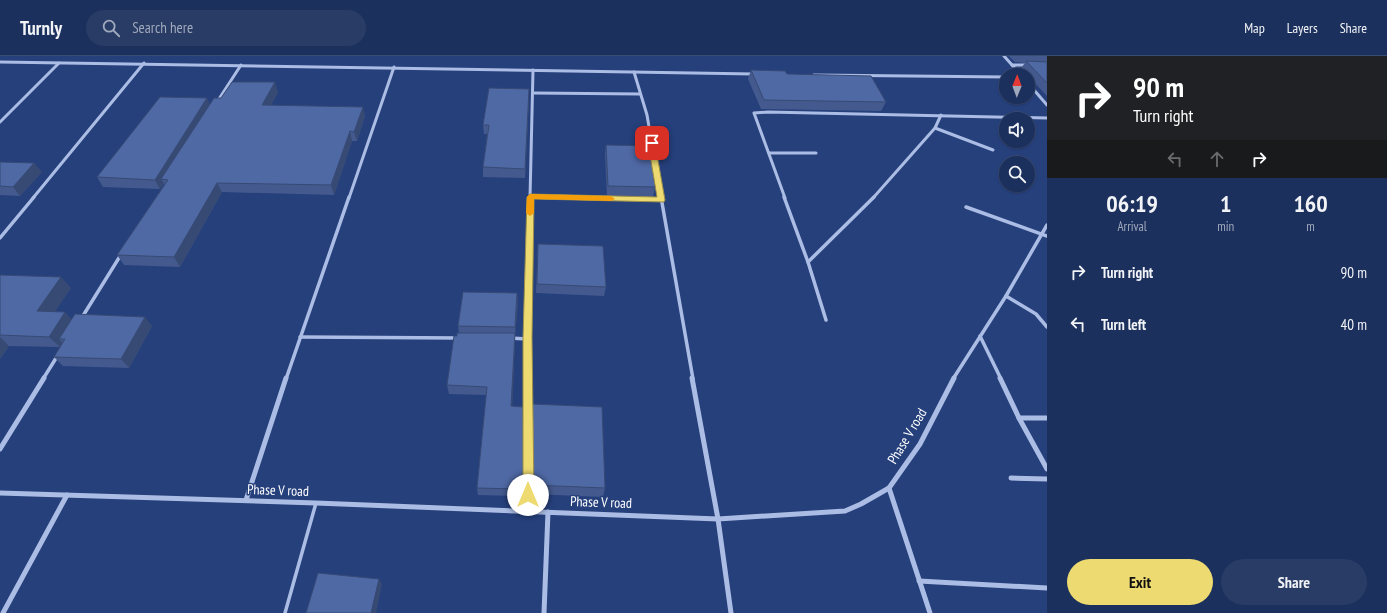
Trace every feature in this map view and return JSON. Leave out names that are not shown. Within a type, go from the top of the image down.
[{"type":"street","points":[[1004,56],[1015,68]]},
{"type":"street","points":[[0,62],[144,63],[758,74]]},
{"type":"street","points":[[0,122],[59,63]]},
{"type":"street","points":[[0,238],[144,63]]},
{"type":"street","points":[[216,104],[241,65]]},
{"type":"street","points":[[1012,65],[1033,66]]},
{"type":"street","points":[[246,500],[300,337],[394,67]]},
{"type":"street","points":[[528,511],[527,338],[533,70]]},
{"type":"street","points":[[634,72],[647,115],[718,519],[731,613]]},
{"type":"street","points":[[812,75],[999,77]]},
{"type":"street","points":[[1035,91],[1047,105]]},
{"type":"street","points":[[533,93],[640,94]]},
{"type":"street","points":[[826,320],[808,262],[769,153],[753,114],[755,112],[1047,118]]},
{"type":"street","points":[[808,262],[881,190],[935,128],[941,115]]},
{"type":"street","points":[[935,128],[993,150]]},
{"type":"street","points":[[769,153],[816,153]]},
{"type":"street","points":[[530,197],[661,200]]},
{"type":"street","points":[[966,208],[1047,236]]},
{"type":"street","name":"Phase V road","points":[[0,493],[246,500],[718,519],[845,510],[861,504],[889,488],[920,444],[951,383],[1006,296],[1047,225]]},
{"type":"street","points":[[80,321],[126,247]]},
{"type":"street","points":[[1006,296],[1036,314],[1047,326]]},
{"type":"street","points":[[980,336],[1019,418],[1047,469]]},
{"type":"street","points":[[300,337],[465,338]]},
{"type":"street","points":[[504,338],[527,338]]},
{"type":"street","points":[[0,449],[63,348]]},
{"type":"street","points":[[1019,418],[1047,418]]},
{"type":"street","points":[[1011,478],[1047,479]]},
{"type":"street","points":[[889,488],[930,613]]},
{"type":"street","points":[[3,613],[66,495]]},
{"type":"street","points":[[544,613],[548,512]]},
{"type":"street","points":[[919,581],[1047,588]]},
{"type":"lane","points":[[285,613],[316,503]]},
{"type":"building","points":[[1026,61],[1047,62],[1047,83],[1035,70],[1035,68],[1033,68]]},
{"type":"building","points":[[751,70],[785,71],[787,74],[871,76],[886,102],[764,100]]},
{"type":"building","points":[[232,82],[275,82],[262,105],[363,107],[354,132],[350,131],[331,185],[217,183],[174,257],[117,255],[168,180],[161,179],[214,98],[221,98]]},
{"type":"building","points":[[489,88],[529,89],[525,169],[483,167],[489,125],[483,125]]},
{"type":"building","points":[[160,97],[207,98],[155,180],[97,177]]},
{"type":"building","points":[[606,145],[650,146],[655,187],[608,186]]},
{"type":"building","points":[[0,162],[34,163],[13,187],[0,186]]},
{"type":"building","points":[[538,244],[603,246],[606,287],[537,284]]},
{"type":"building","points":[[0,275],[61,277],[37,311],[65,312],[49,337],[0,335]]},
{"type":"building","points":[[463,292],[517,293],[515,327],[458,326]]},
{"type":"building","points":[[75,314],[145,317],[121,359],[54,357],[65,339],[59,339]]},
{"type":"building","points":[[457,333],[515,333],[511,406],[523,407],[524,487],[518,487],[518,489],[477,488],[487,387],[447,385],[454,336],[457,336]]},
{"type":"building","points":[[532,404],[602,407],[605,488],[532,485]]},
{"type":"building","points":[[318,573],[379,579],[371,613],[306,613]]},
{"type":"slow traffic","points":[[530,213],[530,197],[611,199]]},
{"type":"route","points":[[528,495],[527,338],[530,197],[661,200],[652,143]]}]
